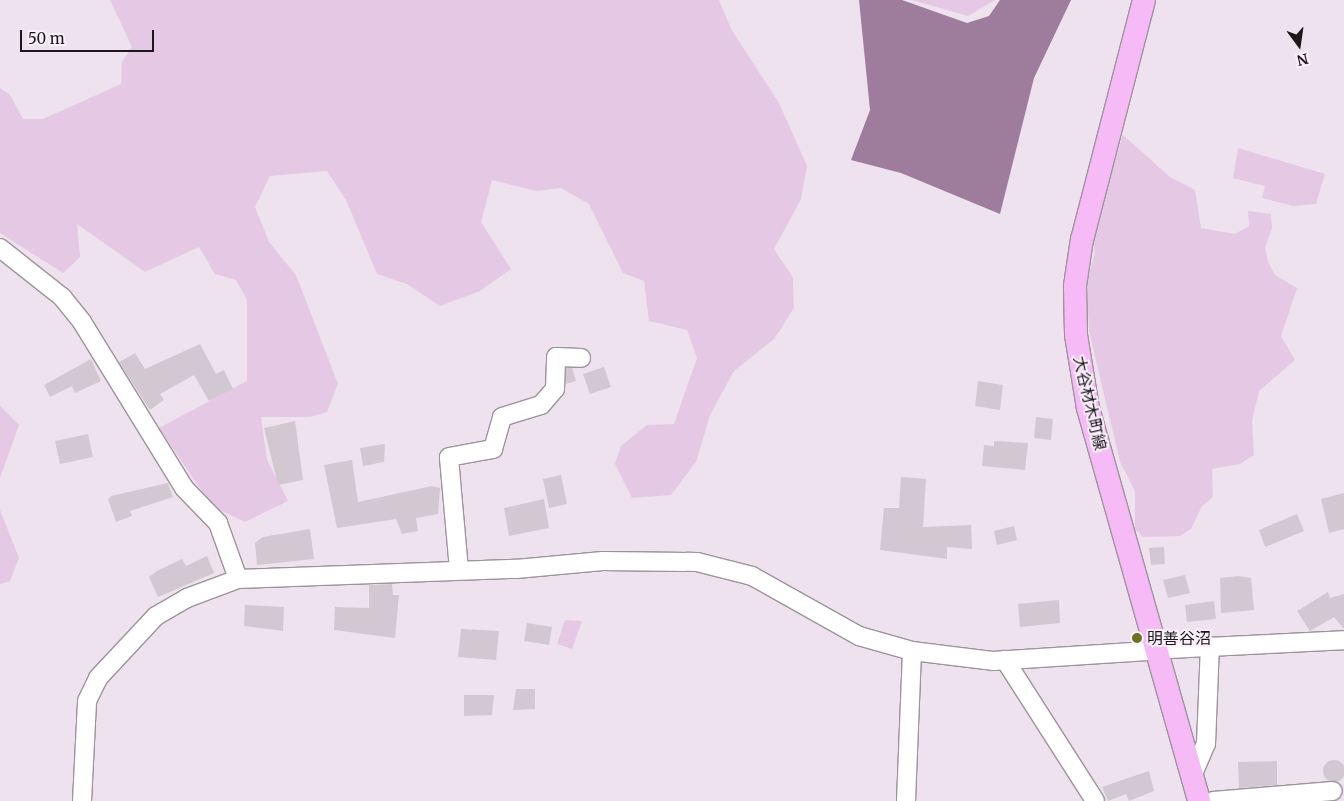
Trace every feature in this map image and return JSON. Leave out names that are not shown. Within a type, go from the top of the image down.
[{"type":"main road","name":"大谷材木町線","points":[[1144,0],[1082,239],[1075,286],[1076,335],[1088,408],[1193,774],[1199,801]]},
{"type":"street","points":[[0,248],[62,297],[82,322],[184,488],[218,524],[238,579]]},
{"type":"street","points":[[459,570],[449,457],[493,449],[502,416],[541,405],[555,389],[556,357],[581,358]]},
{"type":"street","points":[[82,801],[87,701],[98,678],[156,616],[187,598],[238,579],[459,570],[603,561],[697,562],[752,576],[859,636],[912,651],[1005,660],[1147,651]]},
{"type":"street","points":[[1168,649],[1344,640]]},
{"type":"street","points":[[1193,774],[1206,744],[1210,646]]},
{"type":"street","points":[[906,801],[912,651]]},
{"type":"street","points":[[1005,660],[1095,801]]},
{"type":"street","points":[[1213,801],[1333,791]]},
{"type":"shaded area","points":[[110,0],[719,0],[731,29],[779,103],[807,166],[801,199],[774,249],[793,278],[794,308],[774,339],[734,371],[710,415],[696,462],[671,495],[632,498],[615,464],[621,446],[647,425],[674,424],[697,358],[687,330],[649,321],[644,281],[623,273],[589,204],[561,188],[536,191],[492,180],[481,222],[511,269],[480,291],[440,306],[407,284],[377,274],[346,200],[327,171],[270,176],[255,207],[269,242],[296,275],[338,384],[327,412],[310,417],[261,417],[267,460],[288,501],[245,522],[212,506],[159,428],[247,381],[247,300],[236,280],[215,274],[199,247],[145,272],[77,224],[80,257],[63,273],[0,233],[0,88],[10,95],[23,119],[43,119],[121,84],[122,62],[132,47]]},
{"type":"shaded area","points":[[859,0],[902,0],[967,23],[989,16],[1000,0],[1071,0],[1034,78],[1000,214],[901,173],[851,160],[870,110]]},
{"type":"shaded area","points":[[912,0],[995,0],[968,16]]},
{"type":"shaded area","points":[[1123,135],[1170,177],[1195,190],[1201,228],[1235,234],[1249,226],[1248,211],[1271,214],[1272,228],[1265,248],[1268,262],[1275,275],[1297,288],[1281,336],[1295,360],[1259,391],[1252,421],[1254,455],[1240,464],[1212,469],[1213,497],[1202,506],[1191,529],[1180,536],[1143,537],[1135,529],[1135,491],[1120,462],[1089,331],[1087,282],[1095,252],[1093,234]]},
{"type":"shaded area","points":[[1238,148],[1325,174],[1316,204],[1293,206],[1262,198],[1265,186],[1233,178]]},
{"type":"shaded area","points":[[0,406],[19,425],[0,478]]},
{"type":"shaded area","points":[[0,510],[19,558],[10,581],[0,584]]},
{"type":"shaded area","points":[[565,620],[582,621],[572,649],[557,644]]},
{"type":"building","points":[[200,344],[216,374],[224,370],[233,389],[209,401],[194,375],[160,394],[164,400],[150,410],[119,362],[135,353],[145,369]]},
{"type":"building","points":[[91,359],[101,381],[75,393],[72,386],[50,397],[44,385]]},
{"type":"building","points":[[604,367],[611,387],[590,394],[583,374]]},
{"type":"building","points":[[566,368],[572,368],[576,381],[566,384]]},
{"type":"building","points":[[978,381],[1003,385],[1000,410],[975,406]]},
{"type":"building","points":[[1036,417],[1053,419],[1051,440],[1034,438]]},
{"type":"building","points":[[295,421],[303,480],[278,485],[264,428]]},
{"type":"building","points":[[88,434],[93,457],[60,464],[55,441]]},
{"type":"building","points":[[994,441],[1028,443],[1025,470],[982,466],[984,445],[994,446]]},
{"type":"building","points":[[385,444],[384,462],[363,466],[360,448]]},
{"type":"building","points":[[352,460],[358,502],[432,486],[440,488],[438,514],[416,518],[418,531],[402,534],[396,519],[337,528],[324,465]]},
{"type":"building","points":[[561,475],[567,504],[549,508],[543,479]]},
{"type":"building","points":[[901,477],[926,479],[923,527],[971,525],[972,549],[947,547],[947,559],[880,550],[884,508],[899,508]]},
{"type":"building","points":[[168,483],[173,497],[130,511],[132,516],[116,522],[108,499],[111,496]]},
{"type":"building","points":[[1344,493],[1344,529],[1329,533],[1321,499]]},
{"type":"building","points":[[544,499],[549,528],[509,536],[504,508]]},
{"type":"building","points":[[1297,514],[1304,531],[1265,547],[1259,530]]},
{"type":"building","points":[[1014,526],[1017,540],[997,545],[994,531]]},
{"type":"building","points":[[310,529],[314,559],[257,565],[255,543],[263,537]]},
{"type":"building","points":[[1164,547],[1165,564],[1151,565],[1149,548]]},
{"type":"building","points":[[207,556],[214,573],[158,597],[149,577],[182,559],[186,566]]},
{"type":"building","points":[[1185,575],[1190,593],[1168,598],[1163,580]]},
{"type":"building","points":[[1238,576],[1251,578],[1254,610],[1221,613],[1220,578]]},
{"type":"building","points":[[392,584],[393,595],[399,595],[395,638],[334,630],[335,607],[369,608],[369,585]]},
{"type":"building","points":[[1328,592],[1330,598],[1344,594],[1344,629],[1334,617],[1310,631],[1297,611]]},
{"type":"building","points":[[1059,600],[1060,623],[1020,627],[1018,604]]},
{"type":"building","points":[[1214,601],[1216,619],[1187,622],[1185,605]]},
{"type":"building","points":[[245,605],[284,607],[283,631],[244,626]]},
{"type":"building","points":[[527,623],[552,627],[549,645],[524,641]]},
{"type":"building","points":[[461,629],[499,631],[496,660],[458,657]]},
{"type":"building","points":[[516,689],[535,689],[535,709],[513,710]]},
{"type":"building","points":[[464,695],[494,695],[492,715],[464,716]]},
{"type":"building","points":[[1330,760],[1338,760],[1345,767],[1345,775],[1338,782],[1330,782],[1323,775],[1323,767]]},
{"type":"building","points":[[1277,761],[1277,785],[1239,788],[1238,762]]},
{"type":"building","points":[[1149,771],[1154,791],[1129,801],[1126,794],[1108,801],[1102,787]]},
{"type":"place","name":"明善谷沼","points":[[1137,638]]}]
